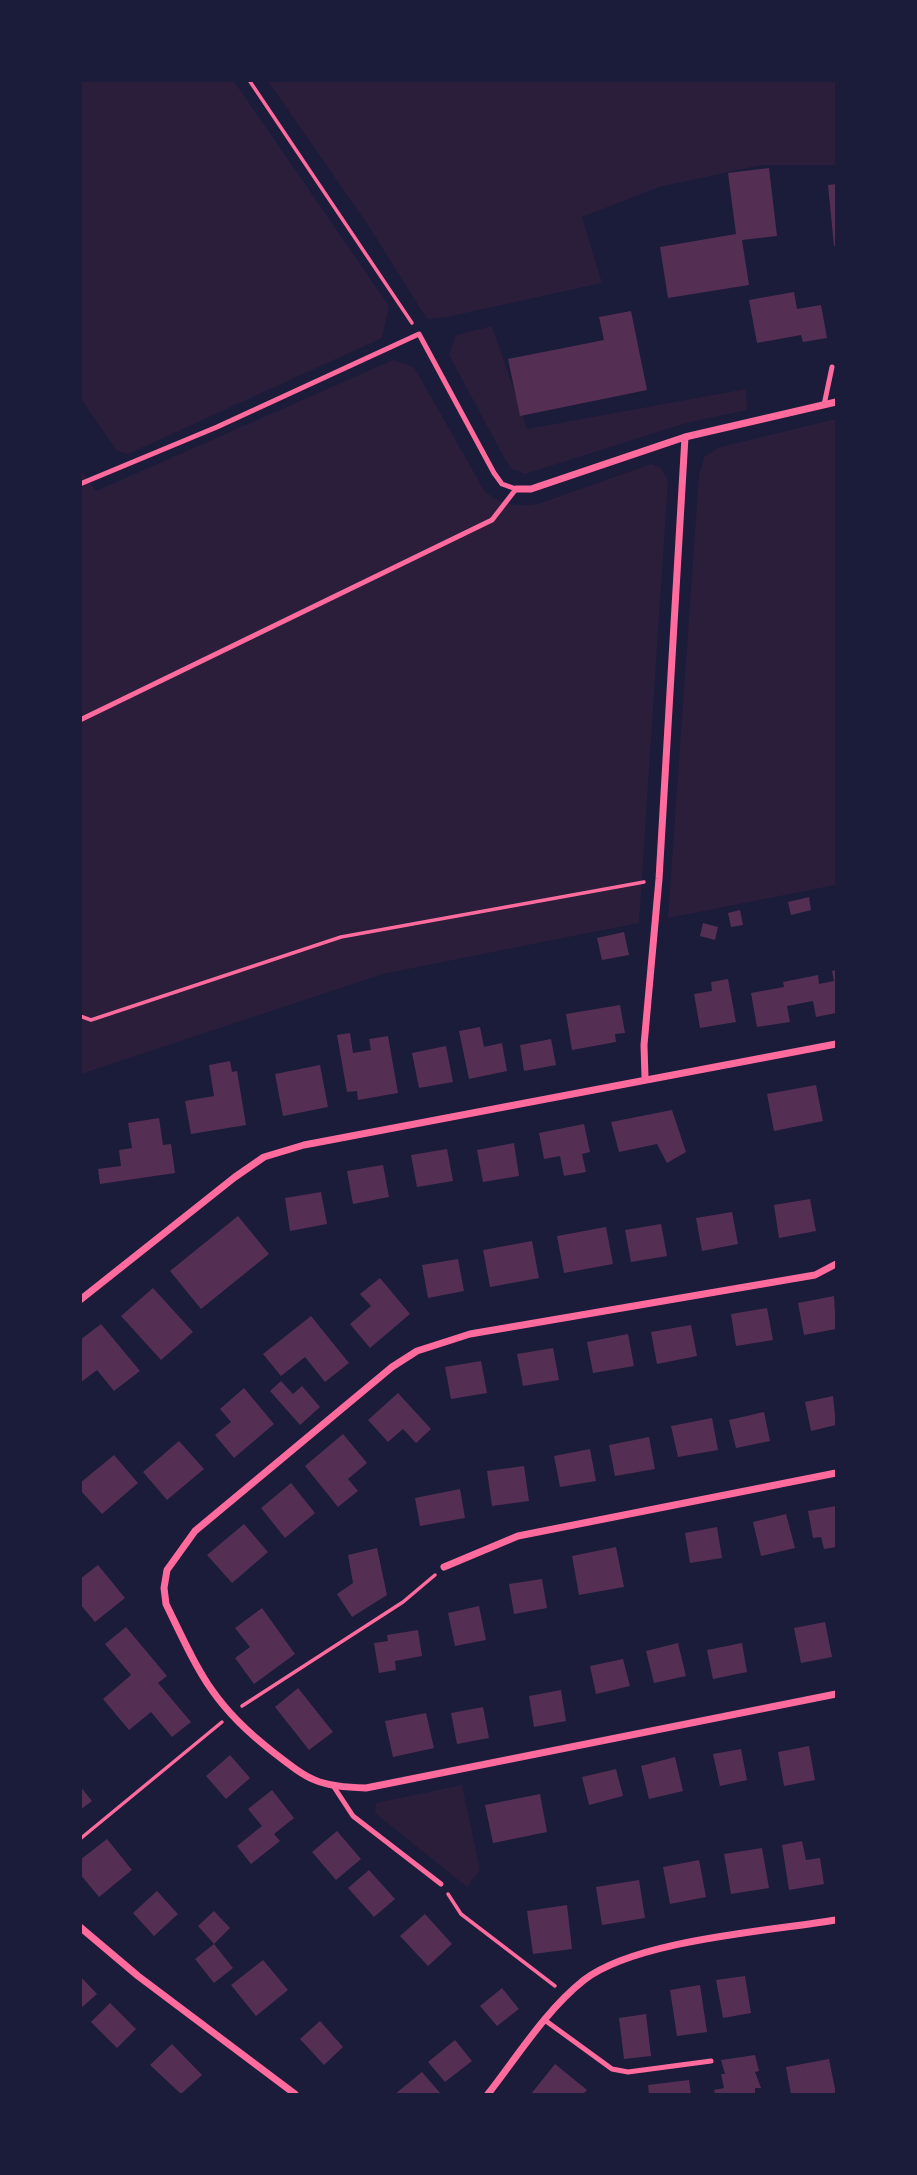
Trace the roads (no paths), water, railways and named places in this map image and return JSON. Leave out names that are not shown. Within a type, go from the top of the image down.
[{"type":"street","points":[[516,489],[531,489],[685,438],[836,402]]},
{"type":"street","points":[[645,1078],[644,1045],[659,879],[685,438]]},
{"type":"street","points":[[80,1300],[264,1157],[304,1145],[645,1078],[836,1044]]},
{"type":"street","points":[[836,1264],[815,1275],[470,1334],[417,1351],[391,1367],[195,1531],[167,1570],[163,1588],[166,1604],[200,1675],[230,1715],[312,1781],[334,1787],[366,1788],[836,1693]]},
{"type":"street","points":[[444,1567],[517,1536],[836,1473]]},
{"type":"street","points":[[488,2095],[567,1995],[606,1965],[635,1954],[836,1920]]},
{"type":"street","points":[[80,1927],[138,1976],[295,2095]]},
{"type":"lane","points":[[80,484],[217,427],[419,334],[494,473],[502,484],[516,489],[492,520],[80,720]]},
{"type":"lane","points":[[824,405],[832,367]]},
{"type":"lane","points":[[334,1787],[353,1816],[441,1884]]},
{"type":"lane","points":[[546,2021],[612,2069],[628,2073],[711,2061]]}]
